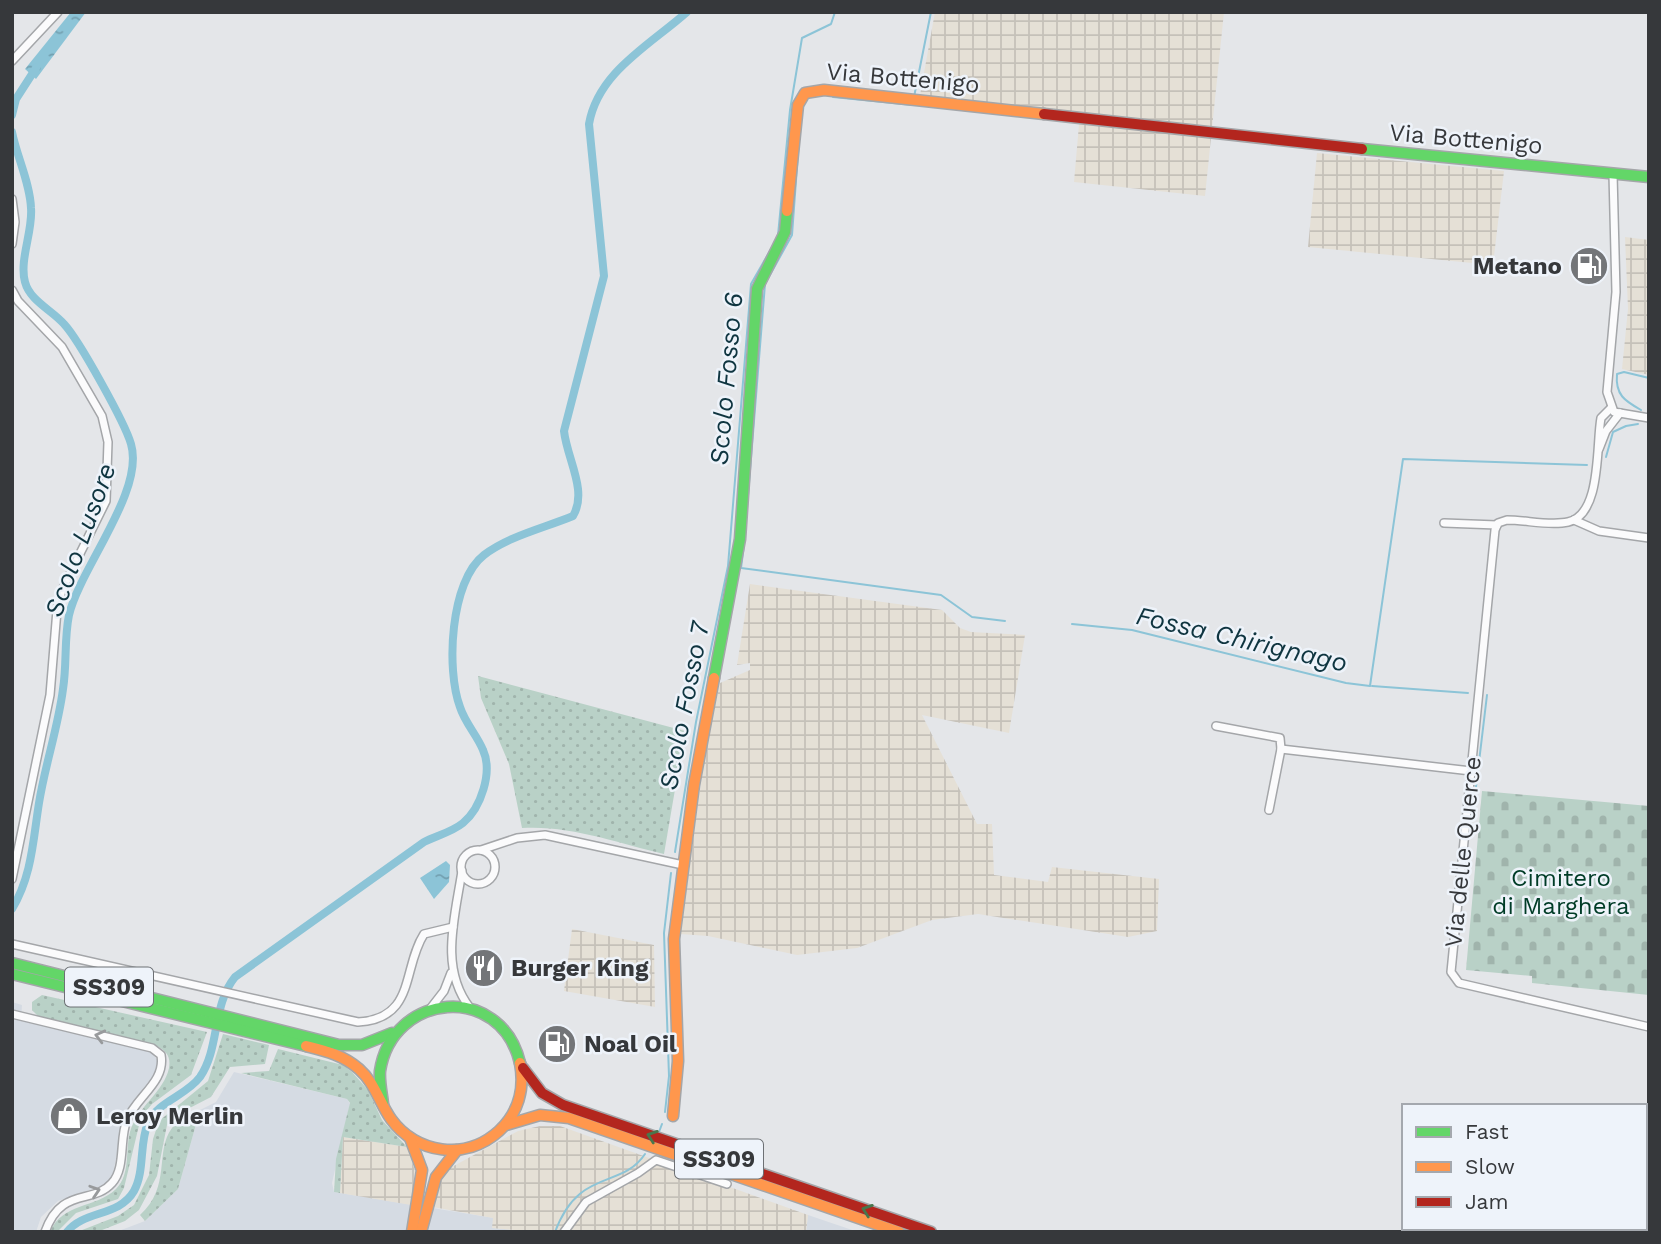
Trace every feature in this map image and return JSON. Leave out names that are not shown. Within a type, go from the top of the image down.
[{"type":"main road","name":"Via Bottenigo","points":[[673,1116],[678,1062],[674,926],[740,539],[757,289],[785,232],[798,104],[806,92],[824,90],[1030,111],[1313,146],[1649,177]]},
{"type":"main road","name":"SS309","points":[[12,963],[232,1022],[339,1045],[362,1045],[395,1031]]},
{"type":"main road","name":"SS309","points":[[12,974],[205,1015]]},
{"type":"main road","name":"SS309","points":[[383,1104],[378,1072],[384,1050],[395,1031],[407,1020],[430,1009],[450,1006],[470,1009],[494,1021],[507,1033],[521,1066],[542,1093],[563,1105],[931,1232]]},
{"type":"main road","name":"SS309","points":[[232,1022],[337,1054],[361,1071],[396,1126],[410,1138]]},
{"type":"main road","name":"SS309","points":[[504,1126],[519,1098],[521,1066]]},
{"type":"main road","name":"SS309","points":[[457,1150],[483,1143],[504,1126],[531,1116],[569,1118],[899,1232]]},
{"type":"main road","points":[[410,1138],[432,1148],[457,1150]]},
{"type":"main road","points":[[410,1138],[422,1170],[412,1232]]},
{"type":"main road","points":[[421,1232],[432,1184],[442,1164],[457,1150]]},
{"type":"street","points":[[12,61],[58,12]]},
{"type":"street","points":[[1613,174],[1616,292],[1607,393],[1611,408],[1620,413],[1649,418]]},
{"type":"street","points":[[12,200],[15,222],[12,244]]},
{"type":"street","points":[[12,290],[18,302],[48,328],[62,346],[102,416],[108,442],[106,501],[62,590],[57,610],[50,695],[12,879]]},
{"type":"street","points":[[1444,523],[1497,525],[1507,520],[1564,523],[1574,520],[1590,501],[1601,418],[1611,408]]},
{"type":"street","points":[[1597,456],[1606,431],[1620,413]]},
{"type":"street","points":[[1574,520],[1599,531],[1649,538]]},
{"type":"street","name":"Via delle Querce","points":[[1497,525],[1453,976],[1469,985],[1649,1027]]},
{"type":"street","points":[[1216,726],[1278,736],[1281,749],[1269,810]]},
{"type":"street","points":[[1281,749],[1471,771]]},
{"type":"street","points":[[470,1009],[458,991],[452,969],[453,927],[465,857],[474,850],[545,835],[683,864]]},
{"type":"street","points":[[462,872],[473,883],[481,884],[491,879],[495,864],[508,841]]},
{"type":"street","points":[[481,850],[491,855],[495,864]]},
{"type":"street","points":[[457,893],[473,883]]},
{"type":"street","points":[[12,944],[211,987],[343,1021],[369,1022],[388,1012],[403,996],[424,934],[453,927]]},
{"type":"street","points":[[430,1009],[446,986],[452,969]]},
{"type":"street","points":[[12,1014],[152,1048],[162,1055],[160,1075],[127,1121],[117,1176],[111,1185],[66,1203],[55,1212],[45,1232]]},
{"type":"street","points":[[564,1232],[586,1202],[656,1160],[727,1184]]},
{"type":"shaded area","points":[[935,12],[1224,12],[1205,196],[1074,182],[1080,113],[920,95]]},
{"type":"shaded area","points":[[1317,153],[1504,171],[1493,265],[1308,247]]},
{"type":"shaded area","points":[[1625,237],[1649,240],[1649,375],[1622,369],[1628,309]]},
{"type":"shaded area","points":[[750,584],[942,610],[960,628],[971,632],[1025,635],[1009,733],[922,715],[977,824],[992,824],[994,875],[1048,882],[1052,867],[1159,879],[1157,931],[1128,937],[978,914],[932,920],[857,948],[797,955],[708,936],[680,934],[707,741],[720,683],[750,670],[750,663],[737,665]]},
{"type":"shaded area","points":[[572,929],[654,945],[655,1007],[564,991]]},
{"type":"shaded area","points":[[12,1002],[22,1005],[21,1020],[151,1052],[158,1061],[154,1076],[124,1116],[112,1179],[104,1185],[58,1201],[41,1217],[36,1232],[12,1232]]},
{"type":"shaded area","points":[[234,1072],[347,1099],[350,1104],[332,1183],[334,1192],[494,1218],[493,1228],[536,1232],[116,1232],[145,1221],[178,1189],[200,1110],[216,1102]]},
{"type":"shaded area","points":[[540,1126],[560,1126],[808,1215],[806,1232],[536,1232],[492,1228],[493,1218],[433,1207],[443,1176],[450,1168],[518,1131]]},
{"type":"shaded area","points":[[343,1137],[407,1147],[417,1177],[411,1205],[340,1193]]},
{"type":"shaded area","points":[[1649,1209],[1649,1232],[1426,1232],[1647,1230]]},
{"type":"shaded area","points":[[808,1215],[858,1232],[806,1232]]},
{"type":"green space","points":[[478,676],[685,731],[664,854],[576,832],[522,828],[509,764],[481,698]]},
{"type":"green space","name":"Cimitero di Marghera","points":[[1482,791],[1649,806],[1649,995],[1532,983],[1532,976],[1466,970]]},
{"type":"green space","points":[[42,995],[207,1032],[191,1075],[152,1104],[141,1117],[124,1188],[118,1199],[76,1213],[57,1232],[50,1232],[63,1215],[99,1200],[121,1183],[126,1169],[133,1123],[162,1085],[169,1068],[169,1060],[165,1052],[157,1046],[38,1016],[32,1010],[32,1002]]},
{"type":"green space","points":[[223,1034],[269,1045],[265,1064],[230,1067],[211,1097],[178,1114],[167,1125],[157,1176],[139,1210],[125,1221],[97,1232],[77,1232],[118,1216],[134,1205],[149,1175],[153,1139],[159,1121],[208,1081]]},
{"type":"green space","points":[[278,1049],[343,1065],[368,1090],[382,1120],[407,1147],[343,1137],[340,1193],[334,1192],[336,1159],[350,1103],[347,1099],[241,1073],[269,1071]]},
{"type":"green space","points":[[200,1110],[178,1189],[145,1221],[140,1215],[156,1193],[167,1137],[178,1122]]},
{"type":"water","points":[[71,12],[86,12],[36,79],[25,69]]},
{"type":"water","points":[[446,861],[450,865],[449,882],[434,899],[420,878]]},
{"type":"waterway","points":[[67,1232],[83,1220],[120,1205],[134,1191],[140,1175],[148,1123],[158,1109],[200,1077],[211,1053],[223,1000],[235,977],[424,842],[459,826],[480,799],[486,779],[486,759],[460,707],[453,671],[452,650],[458,605],[473,567],[484,555],[516,537],[573,516],[577,506],[578,486],[564,431],[604,276],[589,124],[594,106],[614,74],[687,12]]},
{"type":"waterway","name":"Scolo Fosso 6","points":[[778,235],[790,110],[802,38],[831,24],[835,12]]},
{"type":"waterway","points":[[914,97],[931,12]]},
{"type":"waterway","name":"Scolo Lusore","points":[[12,115],[16,99],[36,68]]},
{"type":"waterway","points":[[833,97],[913,105]]},
{"type":"waterway","points":[[745,533],[765,284],[792,235],[800,126]]},
{"type":"waterway","name":"Scolo Lusore","points":[[12,132],[31,208],[24,264],[25,282],[36,300],[64,324],[90,363],[127,433],[133,463],[129,484],[120,506],[75,596],[69,615],[61,704],[42,789],[28,871],[12,909]]},
{"type":"waterway","name":"Scolo Fosso 6","points":[[675,852],[696,722],[728,566],[751,284],[771,249]]},
{"type":"waterway","name":"Fossa Chirignago","points":[[1641,410],[1630,404],[1619,392],[1617,374],[1624,372],[1649,378]]},
{"type":"waterway","name":"Fossa Chirignago","points":[[1606,457],[1613,432],[1638,424]]},
{"type":"waterway","name":"Fossa Chirignago","points":[[1072,624],[1132,630],[1346,683],[1370,686],[1403,459],[1587,465]]},
{"type":"waterway","name":"Fossa Chirignago","points":[[744,545],[741,568],[941,595],[972,617],[1005,621]]},
{"type":"waterway","points":[[1372,686],[1468,693]]},
{"type":"waterway","points":[[1476,787],[1487,695]]},
{"type":"waterway","name":"Scolo Fosso 7","points":[[665,1112],[669,1076],[664,933],[671,873]]},
{"type":"waterway","name":"Scolo Fosso 7","points":[[659,1132],[662,1124]]},
{"type":"waterway","name":"Scolo Fosso 7","points":[[555,1232],[565,1211],[576,1197],[588,1188],[624,1172],[645,1154]]},
{"type":"traffic: fast","points":[[1362,149],[1649,177]]},
{"type":"traffic: fast","points":[[714,678],[740,539],[757,289],[785,232],[787,211]]},
{"type":"traffic: fast","points":[[12,963],[339,1045],[362,1045],[392,1033]]},
{"type":"traffic: fast","points":[[12,974],[306,1046]]},
{"type":"traffic: fast","points":[[383,1104],[380,1071],[389,1045],[404,1025],[425,1012],[447,1007],[471,1009],[492,1019],[509,1037],[520,1063]]},
{"type":"traffic: slow","points":[[787,211],[798,105],[805,93],[824,90],[1044,114]]},
{"type":"traffic: slow","points":[[673,1116],[678,1061],[674,939],[694,785],[714,678]]},
{"type":"traffic: slow","points":[[306,1046],[334,1054],[353,1064],[369,1080],[387,1113],[401,1131],[427,1146],[442,1149],[472,1147],[486,1141],[506,1124],[521,1091],[520,1063]]},
{"type":"traffic: slow","points":[[506,1125],[540,1115],[569,1118],[899,1232]]},
{"type":"traffic: slow","points":[[410,1138],[422,1170],[412,1232]]},
{"type":"traffic: slow","points":[[421,1232],[436,1177],[457,1150]]},
{"type":"traffic: jam","points":[[1044,114],[1362,149]]},
{"type":"traffic: jam","points":[[523,1068],[542,1093],[563,1105],[931,1232]]},
{"type":"place","name":"Metano","points":[[1589,266]]},
{"type":"place","name":"Burger King","points":[[484,968]]},
{"type":"place","name":"Noal Oil","points":[[557,1044]]},
{"type":"place","name":"Leroy Merlin","points":[[69,1116]]}]
